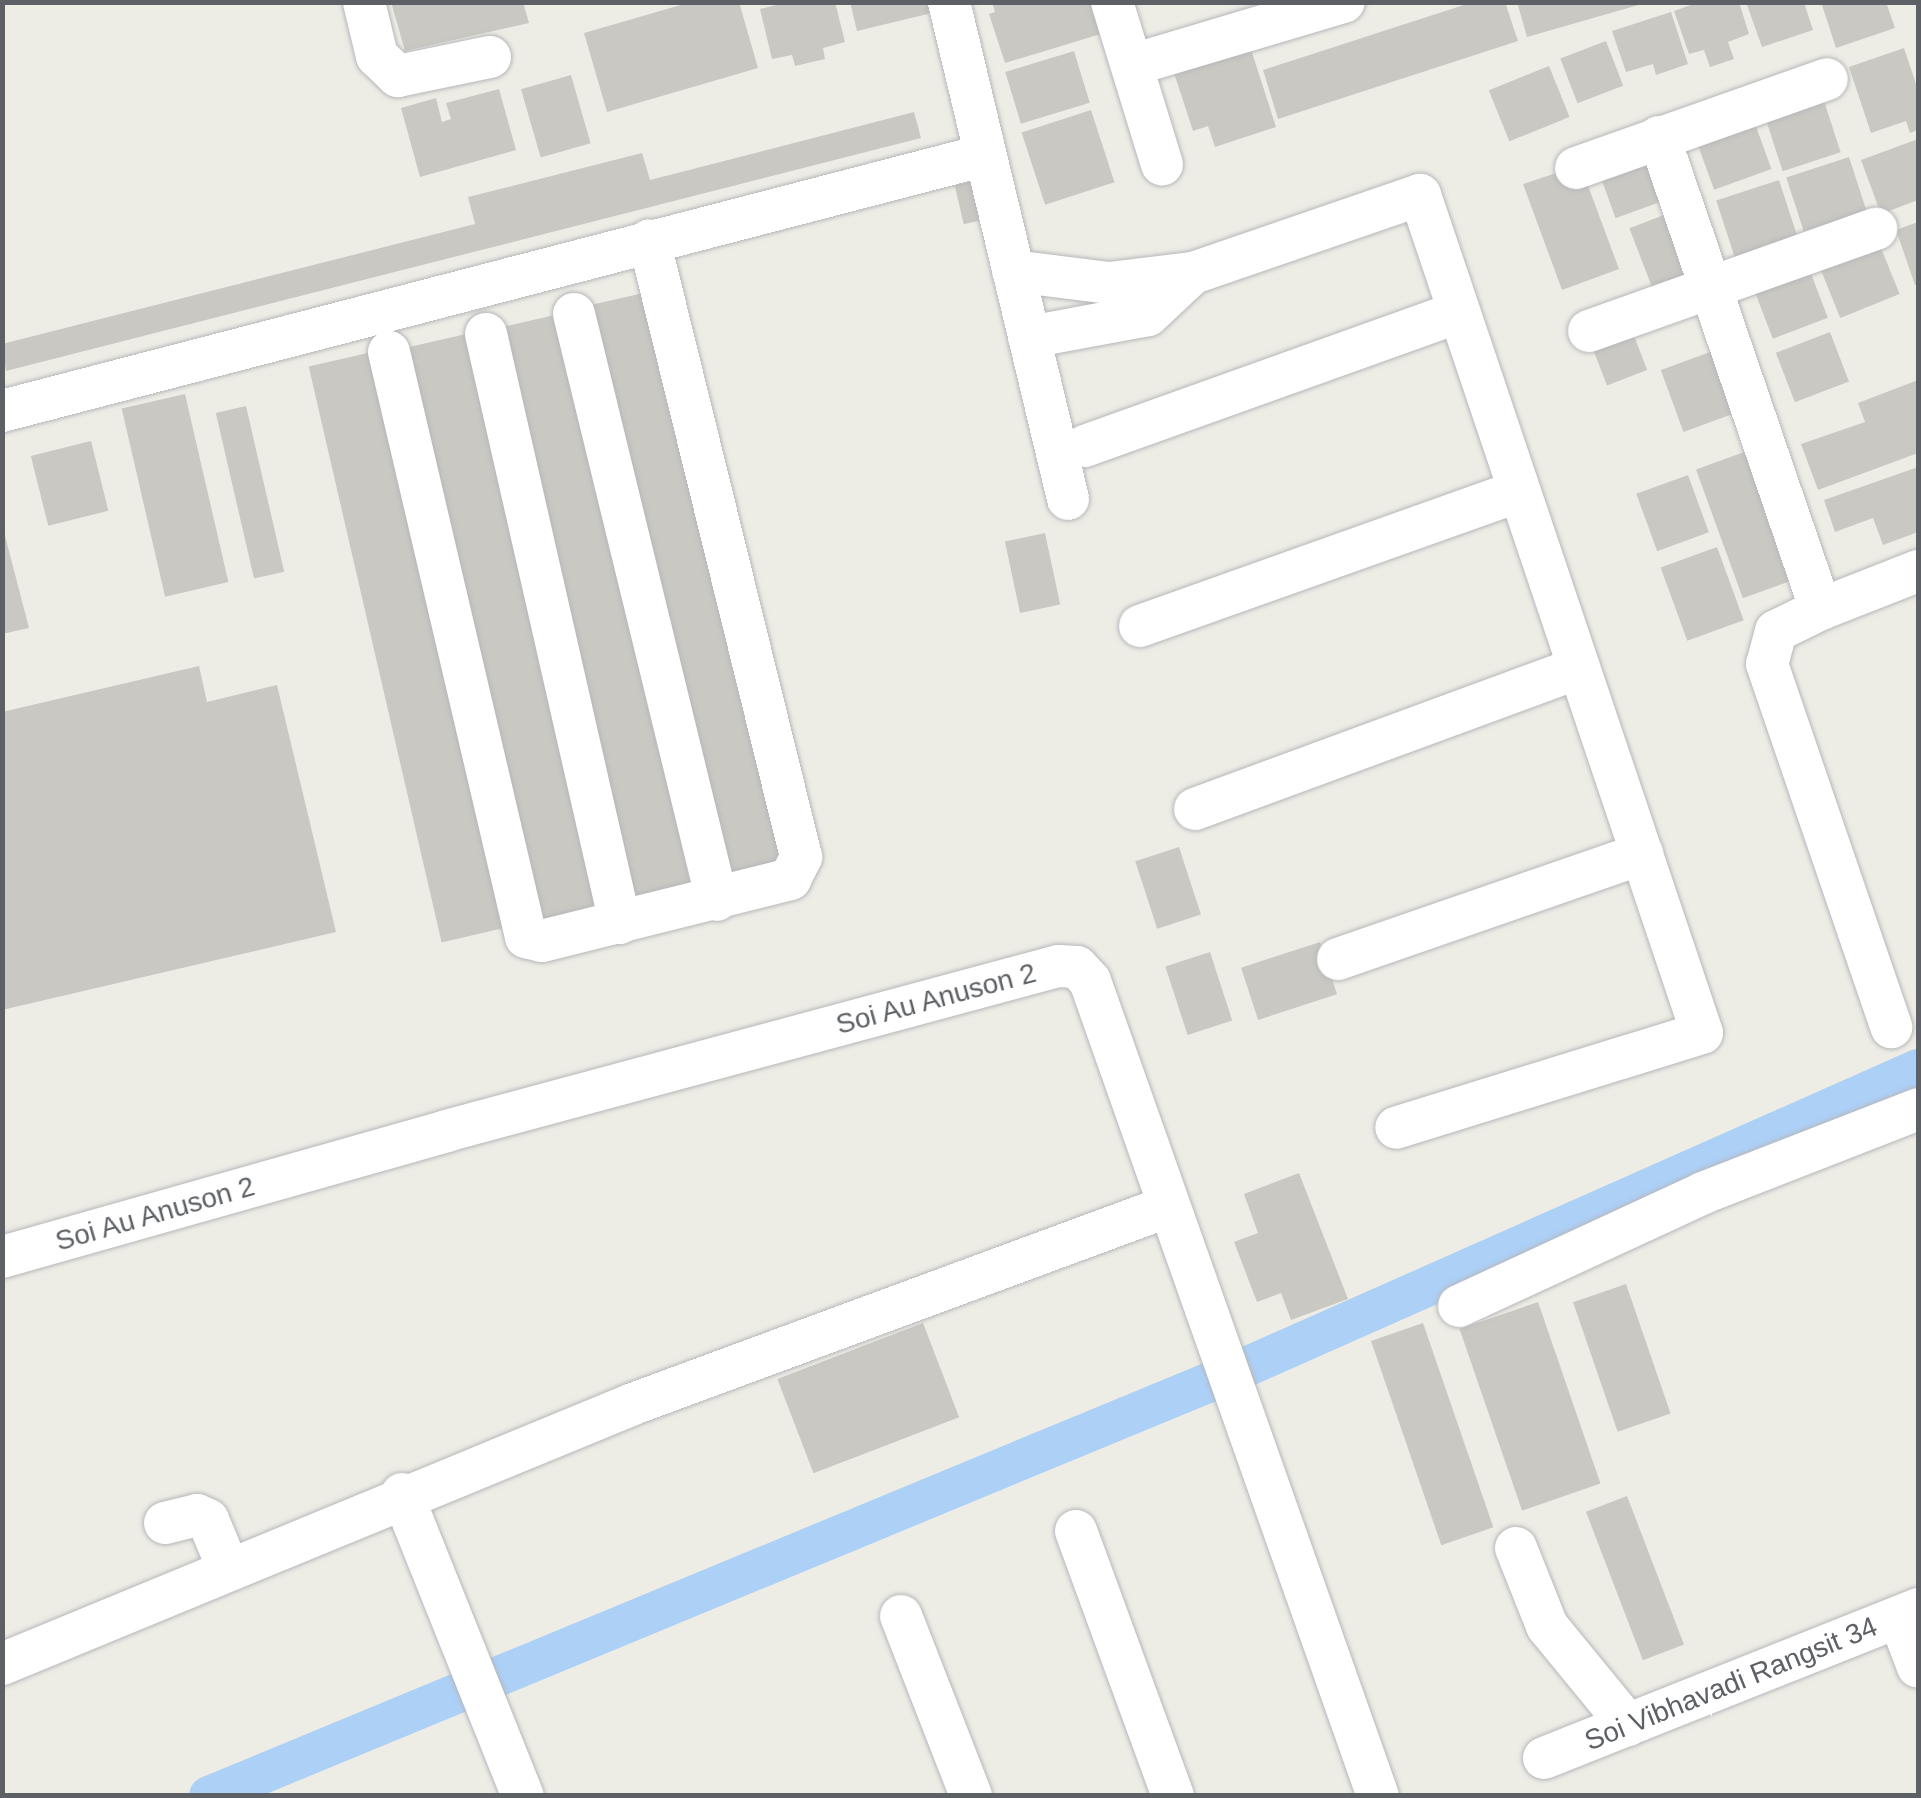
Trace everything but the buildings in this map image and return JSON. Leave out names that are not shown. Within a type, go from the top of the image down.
[{"type":"street","points":[[364,2],[378,56],[398,76],[490,57]]},
{"type":"street","points":[[949,2],[982,156],[1068,498]]},
{"type":"street","points":[[1112,2],[1162,165]]},
{"type":"street","points":[[1132,65],[1344,2]]},
{"type":"street","points":[[1576,168],[1826,79]]},
{"type":"street","points":[[1659,137],[1821,609]]},
{"type":"street","points":[[2,410],[982,156]]},
{"type":"street","points":[[1013,271],[1108,283],[1194,274],[1420,195],[1702,1033],[1396,1128]]},
{"type":"street","points":[[1589,331],[1876,229]]},
{"type":"street","points":[[389,352],[524,933],[542,942],[790,879],[801,857],[649,240]]},
{"type":"street","points":[[1029,337],[1148,315],[1194,274]]},
{"type":"street","points":[[1085,446],[1459,312]]},
{"type":"street","points":[[574,314],[717,900]]},
{"type":"street","points":[[486,334],[620,923]]},
{"type":"street","points":[[1140,626],[1520,491]]},
{"type":"street","points":[[1891,1027],[1767,664],[1776,631],[1821,609],[1918,573]]},
{"type":"street","points":[[1195,808],[1579,668]]},
{"type":"street","points":[[1338,958],[1642,854]]},
{"type":"street","name":"Soi Au Anuson 2","points":[[2,1257],[1068,965],[1090,981],[1369,1792]]},
{"type":"street","points":[[1459,1306],[1702,1193],[1918,1109]]},
{"type":"street","points":[[2,1664],[402,1494],[1169,1206]]},
{"type":"street","points":[[402,1494],[523,1796]]},
{"type":"street","points":[[165,1522],[198,1516],[208,1520],[228,1568]]},
{"type":"street","points":[[1076,1531],[1174,1796]]},
{"type":"street","points":[[1516,1548],[1547,1626],[1628,1725]]},
{"type":"street","points":[[1909,1613],[1918,1668]]},
{"type":"street","name":"Soi Vibhavadi Rangsit 34","points":[[1544,1758],[1909,1613]]},
{"type":"street","points":[[902,1616],[971,1796]]},
{"type":"waterway","points":[[209,1796],[1246,1367],[1918,1069]]}]
